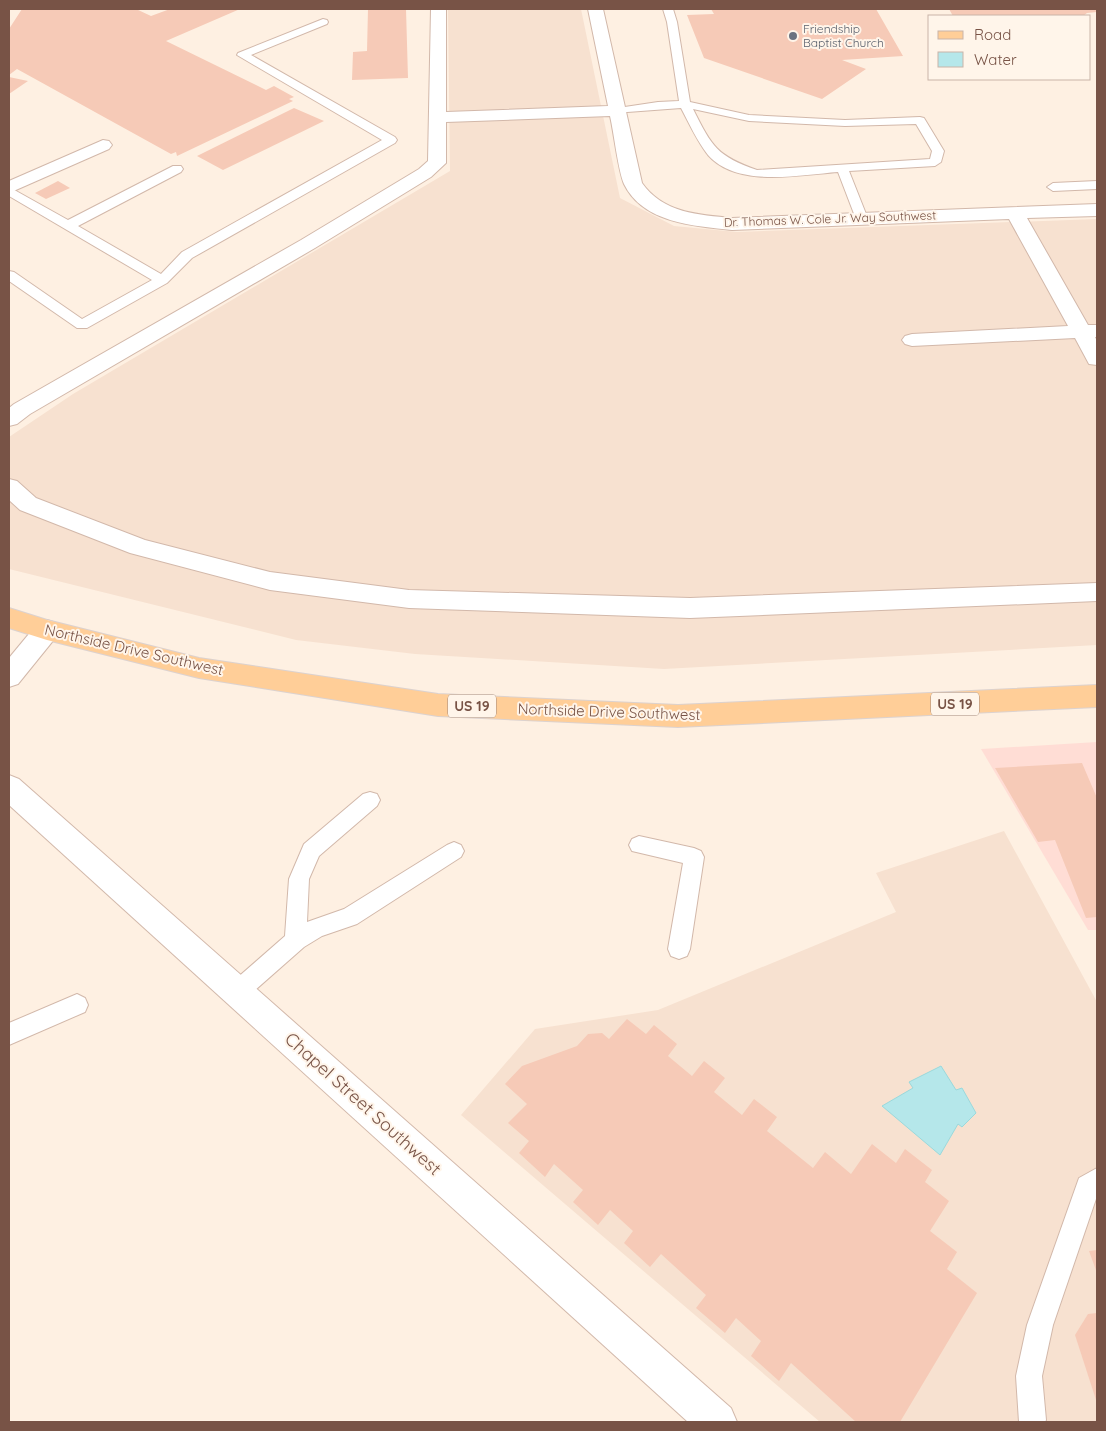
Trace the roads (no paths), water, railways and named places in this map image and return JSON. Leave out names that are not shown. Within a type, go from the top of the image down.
[{"type":"main road","name":"Northside Drive Southwest","points":[[9,618],[47,630],[199,668],[438,705],[678,716],[1097,696]]},
{"type":"street","points":[[9,419],[22,409],[292,254],[425,173],[437,163],[438,9]]},
{"type":"street","name":"Dr. Thomas W. Cole Jr. Way Southwest","points":[[596,9],[634,183],[644,198],[666,212],[696,221],[732,224],[1097,210]]},
{"type":"street","points":[[438,117],[618,110]]},
{"type":"street","points":[[9,190],[103,145]]},
{"type":"street","points":[[1015,213],[1089,332],[1097,359]]},
{"type":"street","points":[[912,340],[1089,332]]},
{"type":"street","points":[[9,487],[28,504],[139,547],[270,580],[409,599],[690,608],[1097,592]]},
{"type":"street","points":[[9,677],[47,630]]},
{"type":"street","name":"Chapel Street Southwest","points":[[9,786],[717,1422]]},
{"type":"lane","points":[[618,110],[685,104],[749,118],[845,123],[920,120],[938,151],[934,162],[756,174],[728,164],[713,154],[685,104],[672,22],[668,9]]},
{"type":"lane","points":[[9,275],[82,325],[162,280],[187,255],[391,140],[242,55],[323,22]]},
{"type":"lane","points":[[842,168],[862,219]]},
{"type":"lane","points":[[69,225],[177,169]]},
{"type":"lane","points":[[1053,187],[1097,185]]},
{"type":"lane","points":[[9,190],[162,280]]},
{"type":"lane","points":[[296,940],[296,908],[299,879],[310,850],[370,800]]},
{"type":"lane","points":[[639,845],[694,857],[679,948]]},
{"type":"lane","points":[[238,992],[296,940],[316,928],[350,917],[454,852]]},
{"type":"lane","points":[[9,1034],[77,1005]]},
{"type":"lane","points":[[1032,1422],[1029,1376],[1040,1325],[1088,1187],[1097,1180]]},
{"type":"water","points":[[941,1066],[956,1090],[962,1088],[976,1113],[962,1127],[958,1124],[940,1155],[882,1106],[913,1088],[909,1082]]},
{"type":"place","name":"Friendship Baptist Church","points":[[793,36]]}]
